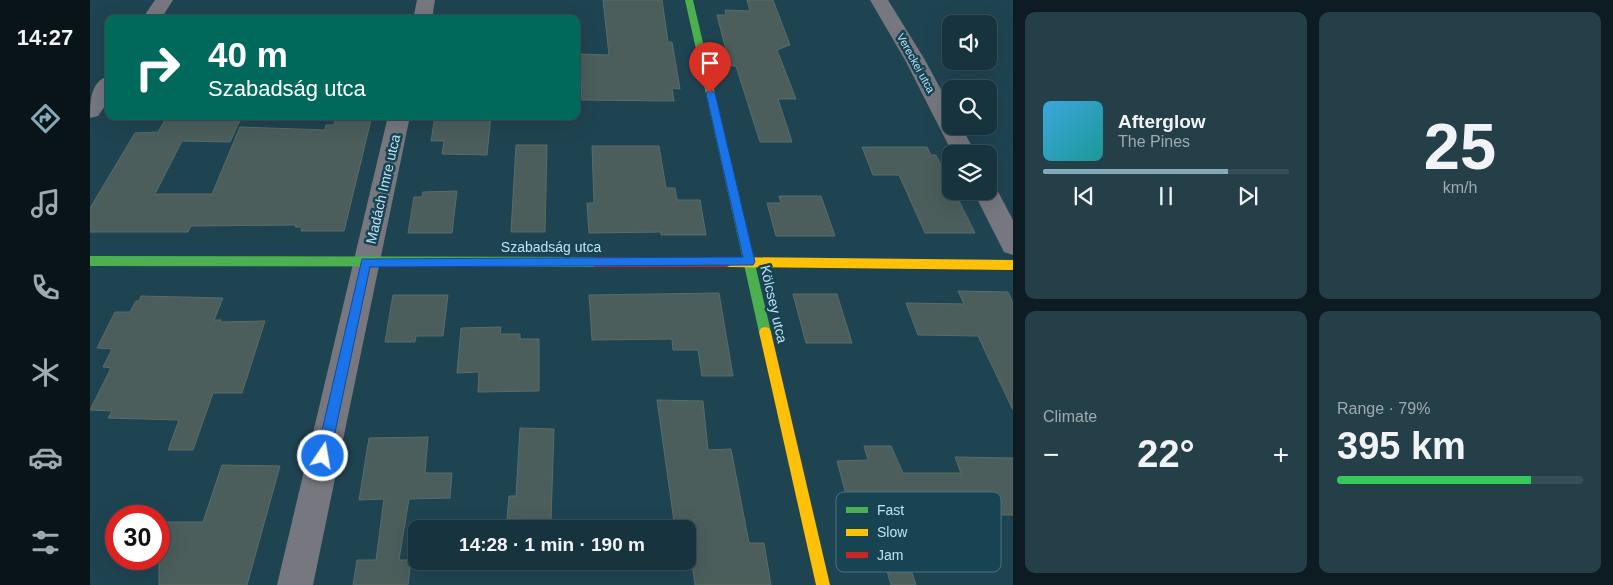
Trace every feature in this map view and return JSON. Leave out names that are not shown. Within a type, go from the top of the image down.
[{"type":"street","points":[[154,15],[164,0]]},
{"type":"street","points":[[423,15],[426,0]]},
{"type":"street","name":"Kölcsey utca","points":[[689,0],[823,585]]},
{"type":"street","name":"Vereckei utca","points":[[879,0],[915,60],[960,145]]},
{"type":"street","points":[[90,111],[105,89]]},
{"type":"street","name":"Madách Imre utca","points":[[295,585],[398,120]]},
{"type":"street","points":[[990,200],[1013,244]]},
{"type":"street","name":"Szabadság utca","points":[[90,261],[750,262],[1013,265]]},
{"type":"building","points":[[603,0],[662,0],[668,42],[672,42],[680,89],[672,88],[674,101],[582,100],[580,54],[609,55]]},
{"type":"building","points":[[747,0],[773,0],[790,45],[777,50],[796,99],[778,99],[792,142],[760,142],[736,66],[730,66],[717,15],[726,15],[725,10],[750,11]]},
{"type":"building","points":[[165,120],[240,120],[230,142],[182,141],[155,194],[212,194],[240,127],[325,130],[326,125],[334,125],[335,120],[371,120],[344,231],[301,231],[302,227],[295,227],[296,225],[191,226],[188,232],[90,232],[90,208],[135,133],[158,132]]},
{"type":"building","points":[[434,120],[491,120],[487,155],[442,154],[444,141],[431,141]]},
{"type":"building","points":[[516,145],[547,145],[545,232],[511,232]]},
{"type":"building","points":[[592,146],[659,146],[666,188],[675,188],[677,200],[700,200],[706,235],[661,235],[661,232],[589,233],[587,203],[594,203]]},
{"type":"building","points":[[862,147],[927,147],[931,155],[936,155],[942,167],[942,200],[958,200],[975,233],[925,233],[899,175],[873,175]]},
{"type":"building","points":[[457,191],[452,233],[408,233],[414,197],[422,197],[423,192]]},
{"type":"building","points":[[779,196],[821,196],[835,236],[776,236],[767,203],[781,203]]},
{"type":"building","points":[[958,291],[1008,292],[1013,303],[1013,410],[978,336],[918,335],[906,303],[964,304]]},
{"type":"building","points":[[719,293],[733,376],[702,376],[698,350],[673,350],[672,339],[592,340],[589,295]]},
{"type":"building","points":[[793,294],[837,294],[852,343],[806,343]]},
{"type":"building","points":[[393,295],[448,295],[443,336],[416,336],[415,342],[385,342]]},
{"type":"building","points":[[141,296],[223,298],[214,320],[221,320],[220,322],[265,321],[242,393],[213,393],[193,450],[168,450],[179,420],[108,418],[112,411],[90,410],[111,368],[103,367],[112,349],[97,348],[115,312],[130,312]]},
{"type":"building","points":[[501,327],[500,334],[520,334],[520,339],[539,339],[539,391],[478,392],[479,372],[457,373],[461,328]]},
{"type":"building","points":[[657,400],[703,401],[708,450],[731,449],[749,543],[764,543],[771,585],[695,585],[693,570],[696,570],[696,520],[674,520]]},
{"type":"building","points":[[520,428],[554,429],[551,520],[507,519],[509,496],[516,496]]},
{"type":"building","points":[[428,437],[425,473],[452,473],[450,498],[409,499],[399,560],[408,560],[408,570],[410,570],[408,585],[353,585],[357,560],[376,560],[384,499],[359,500],[369,438]]},
{"type":"building","points":[[864,446],[891,446],[903,473],[961,473],[955,457],[1013,458],[1013,515],[1001,515],[1001,492],[845,492],[837,461],[868,460]]},
{"type":"building","points":[[222,465],[280,466],[247,585],[159,585],[159,570],[170,570],[170,522],[203,522]]},
{"type":"building","points":[[887,572],[912,572],[916,585],[891,585]]},
{"type":"traffic: fast","points":[[689,0],[765,332]]},
{"type":"traffic: fast","points":[[90,261],[595,262]]},
{"type":"traffic: slow","points":[[727,262],[1013,265]]},
{"type":"traffic: slow","points":[[765,332],[823,585]]},
{"type":"traffic: jam","points":[[595,262],[727,262]]},
{"type":"route","points":[[323,456],[366,262],[750,262],[710,93]]}]
